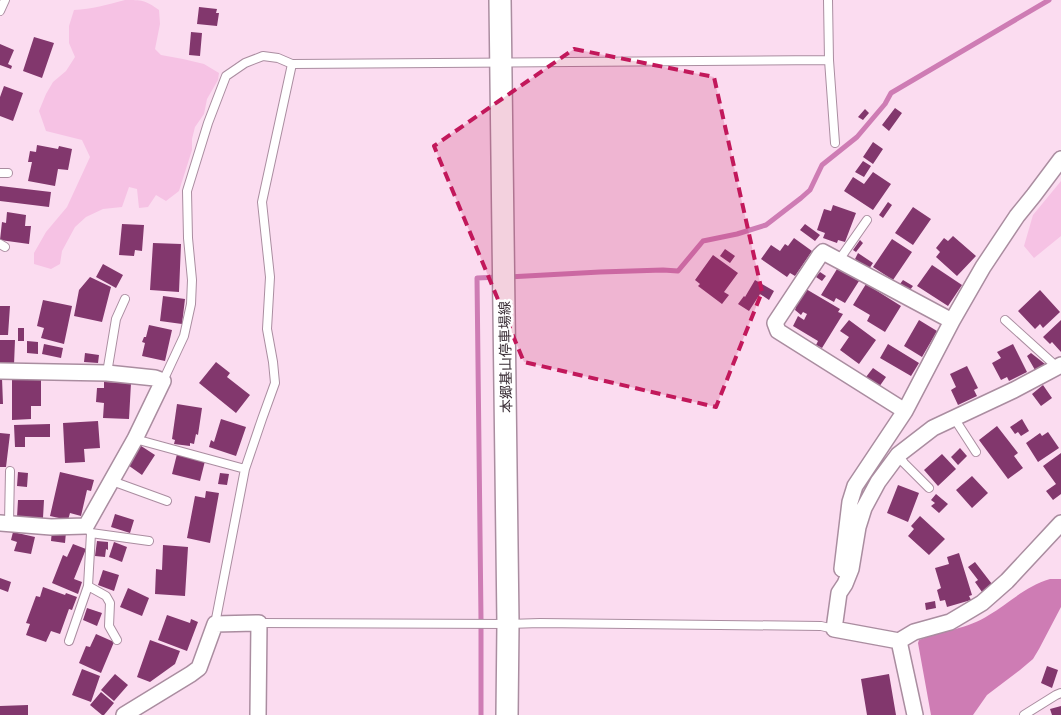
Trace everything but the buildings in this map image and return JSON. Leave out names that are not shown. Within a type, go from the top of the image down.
[{"type":"main road","name":"本郷基山停車場線","points":[[500,0],[508,624],[507,715]]},
{"type":"street","points":[[1061,158],[1017,216],[983,267],[905,410],[855,486],[850,502],[834,629],[899,641],[914,632],[950,622],[982,604],[1007,581],[1061,523]]},
{"type":"street","points":[[905,410],[778,331],[774,323],[823,252],[952,321]]},
{"type":"street","points":[[839,593],[851,569],[858,527],[864,508],[878,482],[898,455],[933,428],[1014,390],[1059,366]]},
{"type":"street","points":[[0,371],[107,373],[155,378],[163,381],[88,529],[5,523]]},
{"type":"street","points":[[124,715],[199,668],[215,624],[259,622],[258,715]]},
{"type":"street","points":[[899,641],[915,715]]},
{"type":"lane","points":[[0,11],[5,0]]},
{"type":"lane","points":[[828,0],[829,60],[835,143]]},
{"type":"lane","points":[[163,381],[184,336],[190,304],[192,280],[188,238],[187,191],[208,122],[226,76],[245,63],[263,56],[278,58],[292,64],[829,60]]},
{"type":"lane","points":[[215,624],[245,469],[276,384],[267,329],[270,277],[262,202],[292,64]]},
{"type":"lane","points":[[839,260],[867,220]]},
{"type":"lane","points":[[107,373],[116,319],[125,299]]},
{"type":"lane","points":[[1005,320],[1059,366]]},
{"type":"lane","points":[[954,418],[976,452]]},
{"type":"lane","points":[[135,439],[245,469]]},
{"type":"lane","points":[[898,455],[929,488]]},
{"type":"lane","points":[[5,523],[10,470]]},
{"type":"lane","points":[[112,481],[167,501]]},
{"type":"lane","points":[[69,641],[88,586],[88,529],[149,541]]},
{"type":"lane","points":[[88,586],[106,596],[110,603],[110,626],[117,640]]},
{"type":"lane","points":[[259,622],[821,626],[834,629]]},
{"type":"lane","points":[[1024,715],[1061,693]]},
{"type":"highlighted area","points":[[574,49],[714,77],[762,292],[716,407],[524,362],[434,146]]},
{"type":"shaded area","points":[[125,0],[143,1],[159,10],[160,24],[155,49],[161,55],[204,64],[219,73],[218,80],[207,99],[204,114],[195,127],[192,150],[179,191],[166,201],[156,195],[148,207],[139,208],[137,189],[129,187],[122,207],[103,209],[86,217],[75,227],[62,251],[60,264],[51,269],[34,264],[34,253],[46,232],[67,207],[90,157],[82,140],[46,131],[39,111],[53,82],[66,71],[75,57],[69,43],[69,26],[74,10],[87,9]]},
{"type":"shaded area","points":[[1061,181],[1061,236],[1034,258],[1024,246],[1033,215]]},
{"type":"shaded area","points":[[1050,579],[1061,579],[1061,607],[1033,659],[987,695],[973,715],[931,715],[919,640],[981,620],[1025,590]]},
{"type":"waterway","points":[[508,277],[600,272],[678,271],[703,241],[737,234],[766,225],[801,198],[810,190],[822,165],[857,137],[885,104],[891,93],[1049,0]]},
{"type":"waterway","points":[[481,715],[477,278],[499,277]]}]
